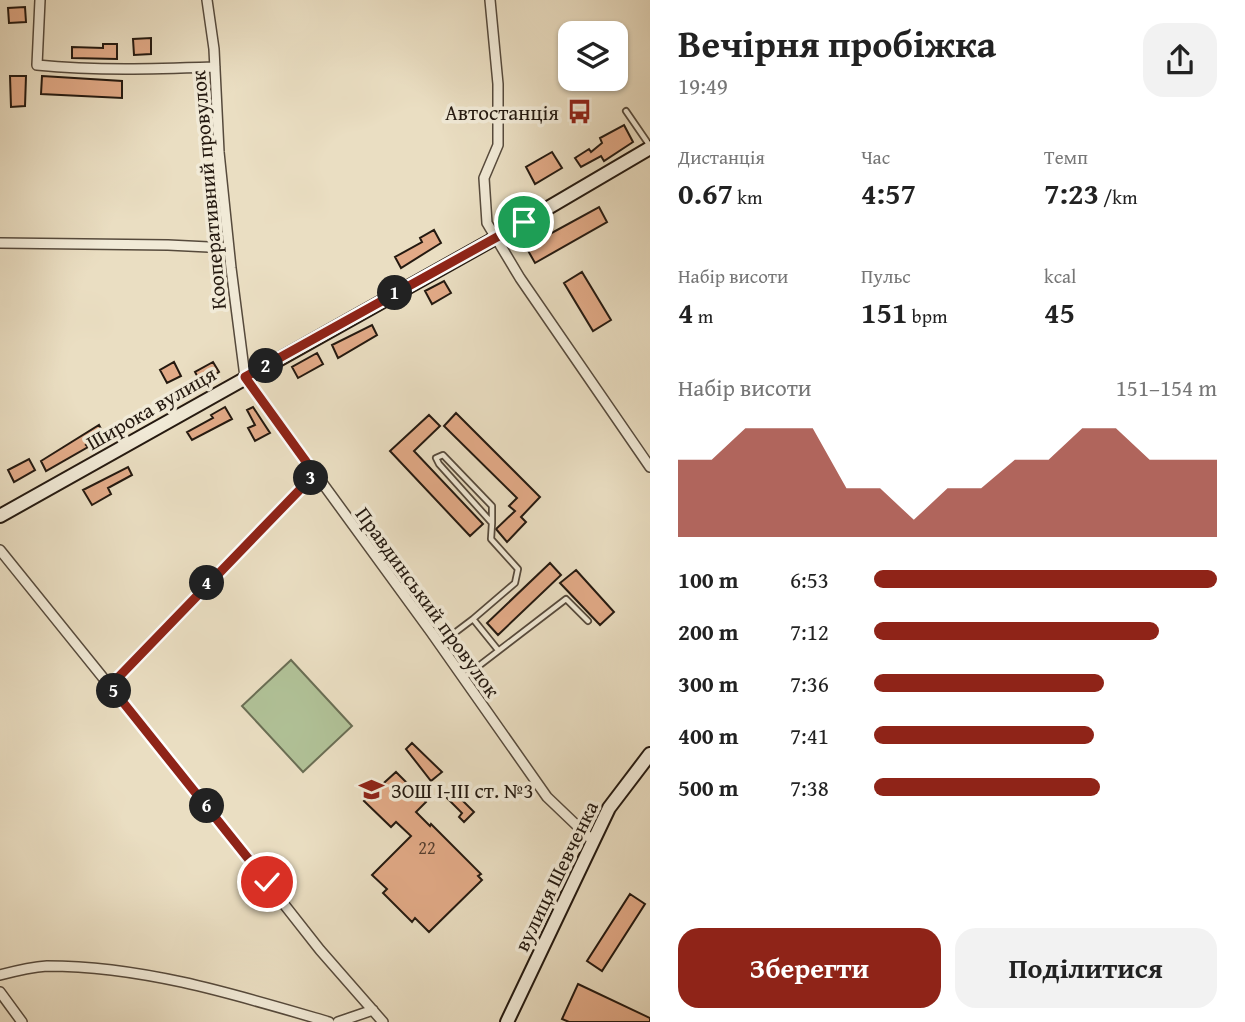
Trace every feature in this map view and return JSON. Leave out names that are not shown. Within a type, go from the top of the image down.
[{"type":"street","points":[[40,0],[37,65],[150,70],[215,67]]},
{"type":"street","name":"Кооперативний провулок","points":[[207,0],[215,67],[219,152],[245,377]]},
{"type":"street","points":[[491,0],[498,84],[498,145],[484,178],[487,223],[494,238],[650,467]]},
{"type":"street","name":"Широка вулиця","points":[[0,516],[494,238],[650,147]]},
{"type":"street","points":[[0,243],[229,248]]},
{"type":"street","name":"Правдинський провулок","points":[[245,377],[440,644],[547,797],[592,840]]},
{"type":"street","points":[[0,550],[320,950],[383,1022]]},
{"type":"street","name":"вулиця Шевченка","points":[[507,1022],[609,808],[650,754]]},
{"type":"street","points":[[0,975],[45,966],[103,970],[199,984],[329,1022]]},
{"type":"street","points":[[0,992],[18,1020]]},
{"type":"street","points":[[338,1022],[373,1010]]},
{"type":"lane","points":[[626,111],[650,147]]},
{"type":"lane","points":[[440,644],[514,583],[518,569],[491,538],[492,523],[492,506],[443,455],[436,458],[492,523]]},
{"type":"lane","points":[[110,686],[315,474]]},
{"type":"lane","points":[[463,679],[566,599],[588,621]]},
{"type":"lane","points":[[473,619],[498,650]]},
{"type":"green space","points":[[291,660],[352,726],[303,772],[242,706]]},
{"type":"building","points":[[25,7],[26,22],[9,23],[8,8]]},
{"type":"building","points":[[151,38],[151,54],[134,55],[133,39]]},
{"type":"building","points":[[103,44],[117,44],[117,59],[72,58],[72,47],[103,48]]},
{"type":"building","points":[[10,76],[26,76],[25,106],[11,107]]},
{"type":"building","points":[[42,76],[122,81],[122,98],[41,94]]},
{"type":"building","points":[[624,125],[633,142],[604,161],[601,156],[581,167],[575,158],[589,149],[591,152],[602,143],[600,138]]},
{"type":"building","points":[[552,152],[562,168],[535,184],[526,167]]},
{"type":"building","points":[[599,207],[607,222],[535,263],[526,247]]},
{"type":"building","points":[[434,230],[441,243],[401,268],[395,257],[422,242],[420,238]]},
{"type":"building","points":[[582,272],[611,320],[593,331],[564,283]]},
{"type":"building","points":[[444,281],[451,293],[432,304],[425,291]]},
{"type":"building","points":[[372,325],[377,335],[338,358],[332,345]]},
{"type":"building","points":[[317,353],[323,364],[298,378],[292,367]]},
{"type":"building","points":[[174,362],[181,376],[167,383],[160,370]]},
{"type":"building","points":[[213,362],[219,372],[201,383],[195,372]]},
{"type":"building","points":[[225,407],[232,419],[192,440],[187,432],[213,418],[211,415]]},
{"type":"building","points":[[253,407],[270,433],[255,441],[248,428],[255,425],[247,410]]},
{"type":"building","points":[[456,413],[540,497],[521,517],[526,522],[507,542],[496,529],[515,511],[509,506],[517,498],[444,426]]},
{"type":"building","points":[[429,415],[440,426],[414,451],[483,524],[470,536],[390,451]]},
{"type":"building","points":[[99,425],[104,435],[46,471],[41,461]]},
{"type":"building","points":[[29,459],[35,470],[14,482],[8,470]]},
{"type":"building","points":[[128,467],[132,475],[108,488],[111,494],[92,505],[83,490]]},
{"type":"building","points":[[550,563],[561,575],[498,635],[487,623]]},
{"type":"building","points":[[576,570],[614,612],[600,625],[560,583]]},
{"type":"building","points":[[412,743],[442,772],[431,781],[406,749]]},
{"type":"building","points":[[396,772],[426,802],[416,812],[481,874],[478,876],[482,880],[429,932],[415,918],[412,922],[383,893],[387,889],[372,875],[411,836],[396,822],[391,827],[364,801]]},
{"type":"building","points":[[454,792],[474,812],[464,822],[459,817],[462,813],[447,798]]},
{"type":"building","points":[[630,894],[645,904],[602,971],[587,961]]},
{"type":"building","points":[[578,984],[650,1018],[650,1022],[569,1022],[562,1019]]},
{"type":"place","name":"Автостанція","points":[[579,112]]},
{"type":"place","name":"ЗОШ І-ІІІ ст. №3","points":[[371,790]]},
{"type":"route","points":[[267,882],[110,686],[315,474],[245,377],[524,222]]}]
